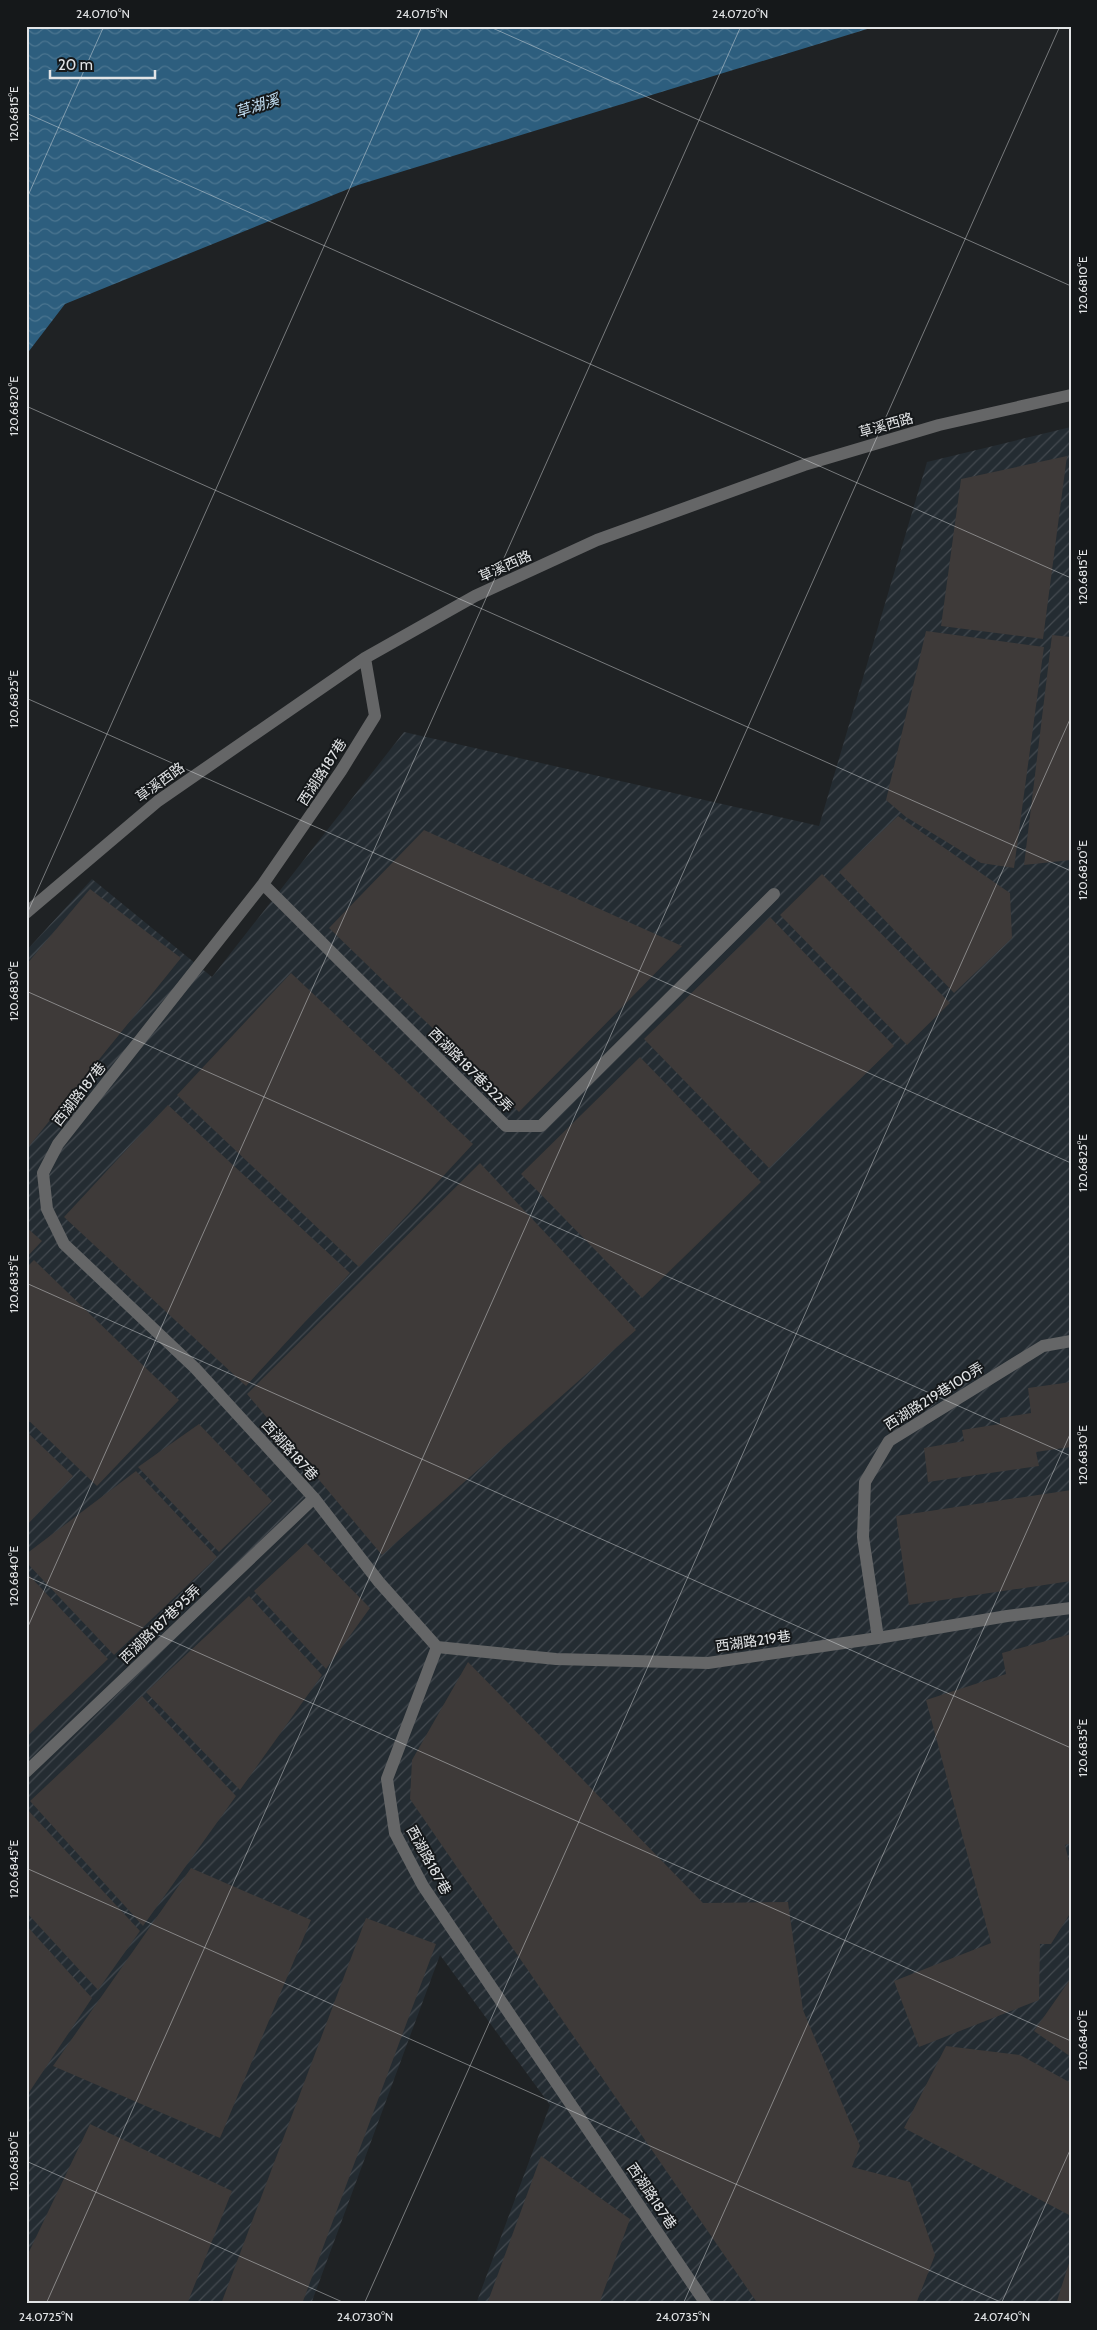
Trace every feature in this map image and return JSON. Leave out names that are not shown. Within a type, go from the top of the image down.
[{"type":"street","name":"草溪西路","points":[[26,913],[158,800],[365,658],[475,596],[607,537],[804,465],[939,425],[1071,395]]},
{"type":"street","name":"西湖路187巷","points":[[365,658],[375,716],[341,771],[263,884],[58,1144],[43,1174],[47,1209],[64,1244],[195,1368],[314,1498],[378,1582],[437,1648],[387,1779],[395,1833],[423,1886],[706,2304]]},
{"type":"street","name":"西湖路187巷322弄","points":[[263,884],[506,1126],[522,1127],[541,1126],[774,894]]},
{"type":"street","name":"西湖路219巷100弄","points":[[878,1638],[864,1537],[865,1482],[889,1441],[1043,1346],[1071,1341]]},
{"type":"street","name":"西湖路187巷95弄","points":[[26,1772],[314,1498]]},
{"type":"street","name":"西湖路219巷","points":[[437,1648],[556,1659],[708,1663],[878,1638],[1008,1616],[1071,1608]]},
{"type":"shaded area","points":[[1071,427],[1071,2304],[476,2304],[550,2105],[440,1955],[311,2304],[26,2304],[26,951],[92,879],[212,977],[404,732],[819,826],[927,462]]},
{"type":"water","name":"草湖溪","points":[[26,26],[877,26],[358,185],[65,304],[26,355]]},
{"type":"building","points":[[1067,456],[1043,639],[941,626],[961,479]]},
{"type":"building","points":[[926,631],[1044,647],[1014,868],[981,863],[906,817],[886,800]]},
{"type":"building","points":[[1052,635],[1071,637],[1071,860],[1024,865]]},
{"type":"building","points":[[898,816],[1010,893],[1012,938],[954,993],[839,872]]},
{"type":"building","points":[[424,830],[682,946],[519,1112],[329,928]]},
{"type":"building","points":[[822,874],[950,1003],[907,1045],[780,915]]},
{"type":"building","points":[[90,889],[181,958],[26,1150],[26,965]]},
{"type":"building","points":[[770,917],[894,1046],[769,1168],[644,1039]]},
{"type":"building","points":[[291,973],[473,1144],[359,1267],[177,1095]]},
{"type":"building","points":[[640,1057],[761,1182],[642,1298],[521,1174]]},
{"type":"building","points":[[168,1105],[350,1273],[246,1386],[64,1217]]},
{"type":"building","points":[[480,1163],[636,1330],[382,1555],[247,1394]]},
{"type":"building","points":[[26,1227],[42,1241],[26,1258]]},
{"type":"building","points":[[34,1260],[179,1400],[97,1486],[26,1418],[26,1268]]},
{"type":"building","points":[[1071,1382],[1071,1447],[1036,1452],[1039,1466],[928,1482],[924,1448],[964,1441],[962,1430],[1000,1424],[1000,1418],[1031,1413],[1028,1388]]},
{"type":"building","points":[[199,1424],[272,1501],[219,1552],[138,1467]]},
{"type":"building","points":[[26,1431],[73,1476],[26,1526]]},
{"type":"building","points":[[136,1471],[217,1557],[114,1655],[26,1562],[26,1554]]},
{"type":"building","points":[[1071,1490],[1071,1581],[909,1605],[896,1516]]},
{"type":"building","points":[[306,1543],[370,1608],[326,1669],[254,1591]]},
{"type":"building","points":[[26,1572],[108,1659],[26,1737]]},
{"type":"building","points":[[249,1596],[322,1675],[240,1790],[146,1692]]},
{"type":"building","points":[[1071,1634],[1071,1843],[1065,1845],[1071,1869],[1071,1912],[1051,1944],[1040,1944],[1039,2000],[919,2047],[894,1981],[991,1943],[926,1700],[1006,1674],[1002,1653]]},
{"type":"building","points":[[468,1662],[703,1903],[788,1902],[803,2010],[860,2146],[852,2167],[910,2182],[935,2255],[916,2304],[758,2304],[410,1799],[412,1760]]},
{"type":"building","points":[[142,1696],[236,1796],[143,1926],[30,1801]]},
{"type":"building","points":[[26,1808],[140,1931],[98,1990],[26,1912]]},
{"type":"building","points":[[191,1868],[311,1920],[220,2138],[53,2066]]},
{"type":"building","points":[[366,1918],[436,1944],[302,2304],[221,2304]]},
{"type":"building","points":[[26,1925],[92,1998],[26,2097]]},
{"type":"building","points":[[1071,1978],[1071,2057],[1034,2031]]},
{"type":"building","points":[[946,2046],[1020,2055],[1071,2083],[1071,2216],[904,2128]]},
{"type":"building","points":[[90,2124],[232,2191],[187,2304],[26,2304],[26,2258]]},
{"type":"building","points":[[541,2156],[630,2219],[599,2304],[487,2304]]},
{"type":"building","points":[[1070,2260],[1071,2304],[1056,2304]]}]
